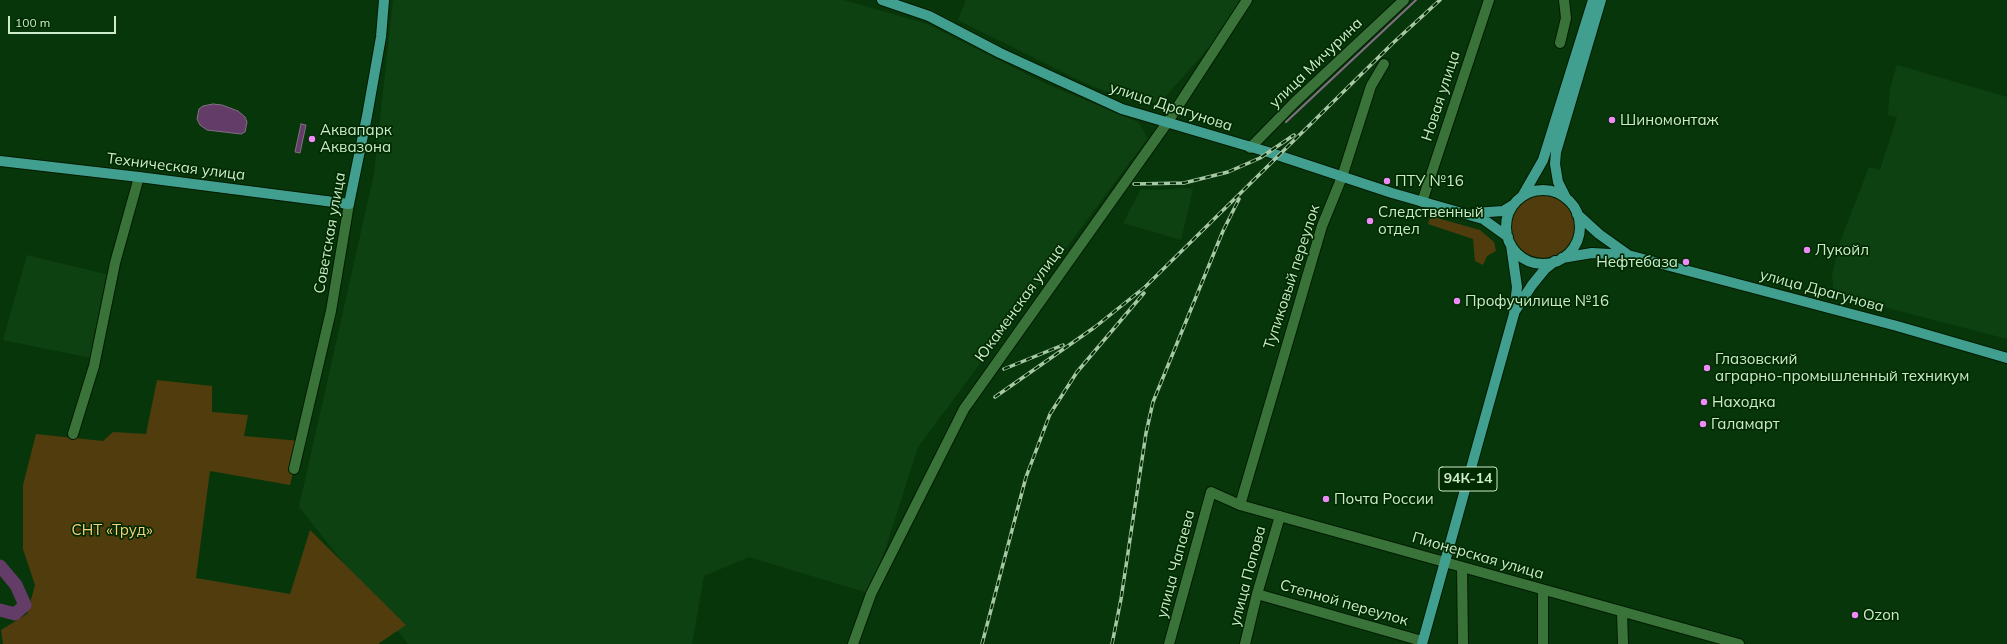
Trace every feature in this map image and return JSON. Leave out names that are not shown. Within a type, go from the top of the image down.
[{"type":"main road","name":"Советская улица","points":[[349,204],[381,37],[384,0]]},
{"type":"main road","name":"улица Драгунова","points":[[882,0],[929,16],[1000,53],[1122,109],[1422,202],[1462,212],[1486,221],[1509,241]]},
{"type":"main road","points":[[1514,314],[1517,287],[1509,241],[1507,218],[1513,205],[1531,184],[1543,160],[1593,0]]},
{"type":"main road","points":[[1514,314],[1532,285],[1545,269],[1572,249],[1577,241],[1580,227],[1577,213],[1566,198],[1558,182],[1556,152],[1601,0]]},
{"type":"main road","name":"Техническая улица","points":[[0,162],[139,177],[349,204]]},
{"type":"main road","points":[[1522,196],[1541,190],[1551,191],[1566,198]]},
{"type":"main road","name":"улица Драгунова","points":[[1462,212],[1492,213],[1503,211],[1513,205]]},
{"type":"main road","name":"улица Драгунова","points":[[1577,213],[1599,234],[1628,255]]},
{"type":"main road","points":[[1509,241],[1516,252],[1528,260],[1546,263],[1558,260]]},
{"type":"main road","name":"улица Драгунова","points":[[1558,260],[1592,253],[1628,255],[1904,328],[2007,358]]},
{"type":"main road","name":"94К-14","points":[[1422,643],[1446,562],[1514,314]]},
{"type":"street","name":"Юкаменская улица","points":[[853,644],[871,594],[964,409],[1167,123],[1247,0]]},
{"type":"street","name":"улица Мичурина","points":[[1250,148],[1295,102],[1404,0]]},
{"type":"street","name":"Новая улица","points":[[1422,202],[1489,0]]},
{"type":"street","points":[[1560,43],[1566,18],[1564,0]]},
{"type":"street","name":"Тупиковый переулок","points":[[1240,505],[1301,293],[1322,226],[1342,177],[1371,86],[1384,64]]},
{"type":"street","points":[[73,434],[94,366],[115,263],[139,177]]},
{"type":"street","name":"Советская улица","points":[[294,469],[331,311],[349,204]]},
{"type":"street","name":"Пионерская улица","points":[[1211,492],[1240,505],[1622,612],[1710,640],[1738,644]]},
{"type":"street","name":"улица Чапаева","points":[[1169,644],[1211,492]]},
{"type":"street","name":"улица Попова","points":[[1245,644],[1257,594],[1280,516]]},
{"type":"street","points":[[1462,567],[1463,644]]},
{"type":"street","points":[[1543,590],[1543,644]]},
{"type":"street","name":"Степной переулок","points":[[1257,594],[1422,643]]},
{"type":"street","points":[[1622,612],[1622,644]]},
{"type":"shaded area","points":[[393,0],[844,0],[927,24],[1044,83],[1138,122],[1148,138],[918,447],[871,594],[749,557],[704,576],[692,644],[408,644],[299,507],[374,174]]},
{"type":"shaded area","points":[[966,0],[1242,0],[1214,42],[1164,98],[1157,103],[1130,101],[1087,84],[958,20]]},
{"type":"shaded area","points":[[1897,65],[2007,97],[2007,339],[1834,294],[1832,274],[1840,242],[1869,167],[1880,170],[1897,117],[1888,115],[1890,88]]},
{"type":"shaded area","points":[[213,104],[222,105],[238,111],[245,117],[247,122],[245,132],[241,134],[207,130],[200,125],[197,119],[199,109],[203,106]]},
{"type":"shaded area","points":[[301,124],[306,125],[300,153],[295,152]]},
{"type":"shaded area","points":[[1141,189],[1158,190],[1193,189],[1181,240],[1123,223]]},
{"type":"shaded area","points":[[27,255],[109,275],[91,358],[3,340]]},
{"type":"green space","points":[[1543,194],[1561,200],[1569,208],[1575,226],[1569,244],[1561,252],[1543,258],[1525,252],[1517,244],[1511,226],[1517,208],[1525,200]]},
{"type":"green space","points":[[1430,216],[1480,230],[1494,242],[1496,251],[1487,256],[1483,265],[1475,261],[1473,239],[1428,224]]},
{"type":"green space","name":"СНТ «Труд»","points":[[157,380],[212,386],[212,412],[248,415],[244,436],[301,441],[290,485],[210,471],[196,578],[290,594],[310,530],[406,625],[378,644],[3,644],[1,630],[27,614],[35,585],[23,549],[23,485],[36,434],[103,441],[113,432],[146,434]]},
{"type":"waterway","points":[[1286,122],[1416,0]]},
{"type":"waterway","points":[[0,566],[16,585],[25,605],[15,614],[0,610]]},
{"type":"railway","points":[[995,397],[1095,327],[1145,287],[1393,43],[1440,0]]},
{"type":"railway","points":[[1134,184],[1184,183],[1228,172],[1260,158],[1294,135]]},
{"type":"railway","points":[[1112,644],[1121,599],[1146,433],[1153,402],[1223,231],[1239,199]]},
{"type":"railway","points":[[982,644],[1026,477],[1050,414],[1077,372],[1144,293]]},
{"type":"railway","points":[[1004,369],[1063,345]]},
{"type":"place","name":"Шиномонтаж","points":[[1612,120]]},
{"type":"place","name":"Аквапарк Аквазона","points":[[312,139]]},
{"type":"place","name":"ПТУ №16","points":[[1387,181]]},
{"type":"place","name":"Следственный отдел","points":[[1370,221]]},
{"type":"place","name":"Лукойл","points":[[1807,250]]},
{"type":"place","name":"Нефтебаза","points":[[1686,262]]},
{"type":"place","name":"Профучилище №16","points":[[1457,301]]},
{"type":"place","name":"Глазовский аграрно-промышленный техникум","points":[[1707,368]]},
{"type":"place","name":"Находка","points":[[1704,402]]},
{"type":"place","name":"Галамарт","points":[[1703,424]]},
{"type":"place","name":"Почта России","points":[[1326,499]]},
{"type":"place","name":"Ozon","points":[[1855,615]]}]
